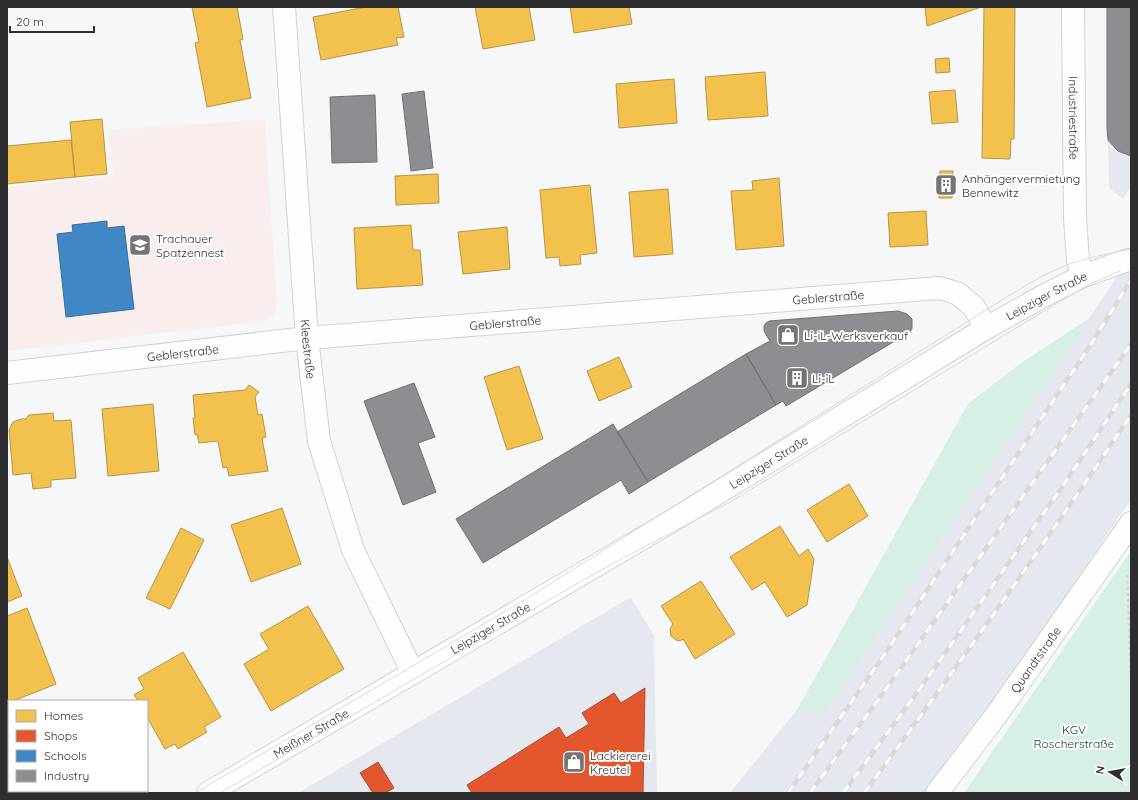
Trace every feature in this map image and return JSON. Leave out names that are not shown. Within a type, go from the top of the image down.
[{"type":"street","name":"Kleestraße","points":[[284,7],[307,338],[319,441],[353,550],[413,673]]},
{"type":"street","name":"Industriestraße","points":[[1073,7],[1075,218],[1078,261],[1083,276]]},
{"type":"street","name":"Leipziger Straße","points":[[413,673],[678,518],[986,328],[1083,276],[1128,260]]},
{"type":"street","name":"Geblerstraße","points":[[7,373],[307,338],[939,288],[957,293],[974,307],[986,328]]},
{"type":"street","name":"Quandtstraße","points":[[937,793],[995,717],[1126,531]]},
{"type":"street","name":"Meißner Straße","points":[[208,793],[413,673]]},
{"type":"path","points":[[1126,531],[1131,676]]},
{"type":"shaded area","points":[[1107,22],[1131,23],[1131,186],[1123,199],[1109,188],[1107,128]]},
{"type":"shaded area","name":"Trachauer Spatzennest","points":[[265,120],[277,303],[275,314],[263,321],[7,351],[7,187],[113,176],[108,130]]},
{"type":"shaded area","points":[[1131,256],[1131,499],[998,696],[924,793],[730,793],[797,710],[824,715]]},
{"type":"shaded area","points":[[631,597],[654,636],[657,793],[298,793]]},
{"type":"green space","points":[[1090,318],[824,715],[797,710],[968,404],[1021,363]]},
{"type":"green space","name":"KGV Roscherstraße","points":[[1131,552],[1131,793],[964,793],[1126,558]]},
{"type":"building: Homes","points":[[192,7],[237,7],[243,39],[240,40],[251,98],[207,107],[195,43],[199,42]]},
{"type":"building: Homes","points":[[366,7],[398,7],[404,37],[396,38],[398,45],[321,60],[313,17]]},
{"type":"building: Homes","points":[[475,7],[529,7],[535,40],[483,49]]},
{"type":"building: Homes","points":[[570,7],[629,7],[632,24],[574,33]]},
{"type":"building: Homes","points":[[925,7],[981,7],[927,26]]},
{"type":"building: Homes","points":[[984,7],[1015,7],[1014,139],[1011,139],[1010,159],[982,158]]},
{"type":"building: Homes","points":[[949,58],[950,72],[936,73],[935,59]]},
{"type":"building: Homes","points":[[765,72],[768,116],[708,120],[705,77]]},
{"type":"building: Homes","points":[[674,79],[677,123],[619,128],[616,84]]},
{"type":"building: Homes","points":[[955,90],[958,122],[932,124],[929,92]]},
{"type":"building: Homes","points":[[102,119],[107,174],[75,177],[70,122]]},
{"type":"building: Homes","points":[[71,140],[75,177],[7,184],[7,146]]},
{"type":"building: Homes","name":"Anhängervermietung Bennewitz","points":[[940,171],[953,171],[952,198],[939,198]]},
{"type":"building: Homes","points":[[438,174],[439,203],[396,205],[395,176]]},
{"type":"building: Homes","points":[[779,178],[784,246],[736,250],[731,191],[753,190],[752,181]]},
{"type":"building: Homes","points":[[590,185],[597,253],[580,255],[581,264],[560,266],[559,257],[546,258],[540,190]]},
{"type":"building: Homes","points":[[668,189],[673,254],[634,257],[629,192]]},
{"type":"building: Homes","points":[[926,211],[928,245],[890,247],[888,213]]},
{"type":"building: Homes","points":[[411,225],[413,250],[420,250],[423,285],[357,289],[354,228]]},
{"type":"building: Homes","points":[[507,227],[510,269],[463,274],[458,232]]},
{"type":"building: Homes","points":[[619,357],[632,387],[599,401],[587,371]]},
{"type":"building: Homes","points":[[519,366],[543,439],[507,450],[484,377]]},
{"type":"building: Homes","points":[[249,385],[259,392],[255,397],[258,415],[262,414],[266,437],[262,438],[268,471],[229,476],[227,467],[223,468],[218,441],[199,443],[197,434],[195,435],[193,395],[245,390]]},
{"type":"building: Homes","points":[[153,404],[159,471],[108,476],[102,409]]},
{"type":"building: Homes","points":[[53,413],[54,421],[71,420],[76,478],[51,480],[51,487],[33,489],[31,473],[13,475],[9,430],[13,422],[26,419],[29,415]]},
{"type":"building: Homes","points":[[849,484],[868,516],[827,542],[807,510]]},
{"type":"building: Homes","points":[[282,508],[301,564],[251,582],[231,525]]},
{"type":"building: Homes","points":[[780,526],[799,556],[808,549],[814,559],[807,605],[787,617],[765,582],[752,590],[730,557]]},
{"type":"building: Homes","points":[[181,528],[204,540],[170,609],[146,598]]},
{"type":"building: Homes","points":[[7,557],[22,596],[7,602]]},
{"type":"building: Homes","points":[[701,581],[735,634],[695,659],[683,639],[680,641],[676,640],[671,636],[670,629],[673,624],[661,606]]},
{"type":"building: Homes","points":[[308,606],[344,669],[271,711],[244,664],[269,649],[260,634]]},
{"type":"building: Homes","points":[[27,608],[56,684],[16,700],[8,700],[7,703],[7,616]]},
{"type":"building: Homes","points":[[183,652],[221,717],[204,727],[207,732],[178,749],[175,744],[165,749],[148,719],[148,700],[137,700],[134,695],[144,689],[138,678]]},
{"type":"building: Homes","points":[[60,792],[130,792],[129,793]]},
{"type":"building: Shops","name":"Lackiererei Kreutel","points":[[645,688],[643,793],[472,793],[467,785],[559,727],[566,738],[589,724],[582,713],[614,693],[621,703]]},
{"type":"building: Shops","points":[[378,762],[394,788],[385,793],[373,793],[360,773]]},
{"type":"building: Schools","points":[[107,221],[107,228],[124,226],[134,309],[66,317],[57,234],[73,232],[72,225]]},
{"type":"building: Industry","points":[[1107,7],[1131,7],[1131,156],[1118,151],[1108,140]]},
{"type":"building: Industry","points":[[424,91],[433,168],[411,171],[402,94]]},
{"type":"building: Industry","points":[[375,95],[377,162],[332,163],[330,97]]},
{"type":"building: Industry","name":"Li-iL","points":[[898,311],[907,314],[912,319],[912,328],[910,332],[786,406],[783,401],[776,405],[746,354],[770,341],[764,330],[764,326],[769,321]]},
{"type":"building: Industry","points":[[746,354],[776,405],[648,482],[617,432]]},
{"type":"building: Industry","points":[[414,383],[435,437],[418,443],[436,492],[403,505],[364,401]]},
{"type":"building: Industry","points":[[613,424],[648,482],[629,494],[621,480],[483,563],[456,519]]},
{"type":"tram line","points":[[195,793],[526,599],[1030,283],[1070,264],[1096,256],[1131,249]]},
{"type":"tram line","points":[[220,793],[571,587],[732,501],[1054,305],[1090,284],[1120,271]]},
{"type":"railway","points":[[788,793],[884,655],[1091,344],[1131,280]]},
{"type":"railway","points":[[810,793],[881,696],[1131,344]]},
{"type":"railway","points":[[843,793],[924,683],[1060,490],[1131,384]]},
{"type":"railway","points":[[864,793],[1000,606],[1131,415]]},
{"type":"place","name":"Anhängervermietung Bennewitz","points":[[946,185]]},
{"type":"place","name":"Trachauer Spatzennest","points":[[140,245]]},
{"type":"place","name":"Li-iL-Werksverkauf","points":[[788,335]]},
{"type":"place","name":"Li-iL","points":[[797,378]]},
{"type":"place","name":"Lackiererei Kreutel","points":[[574,762]]}]
